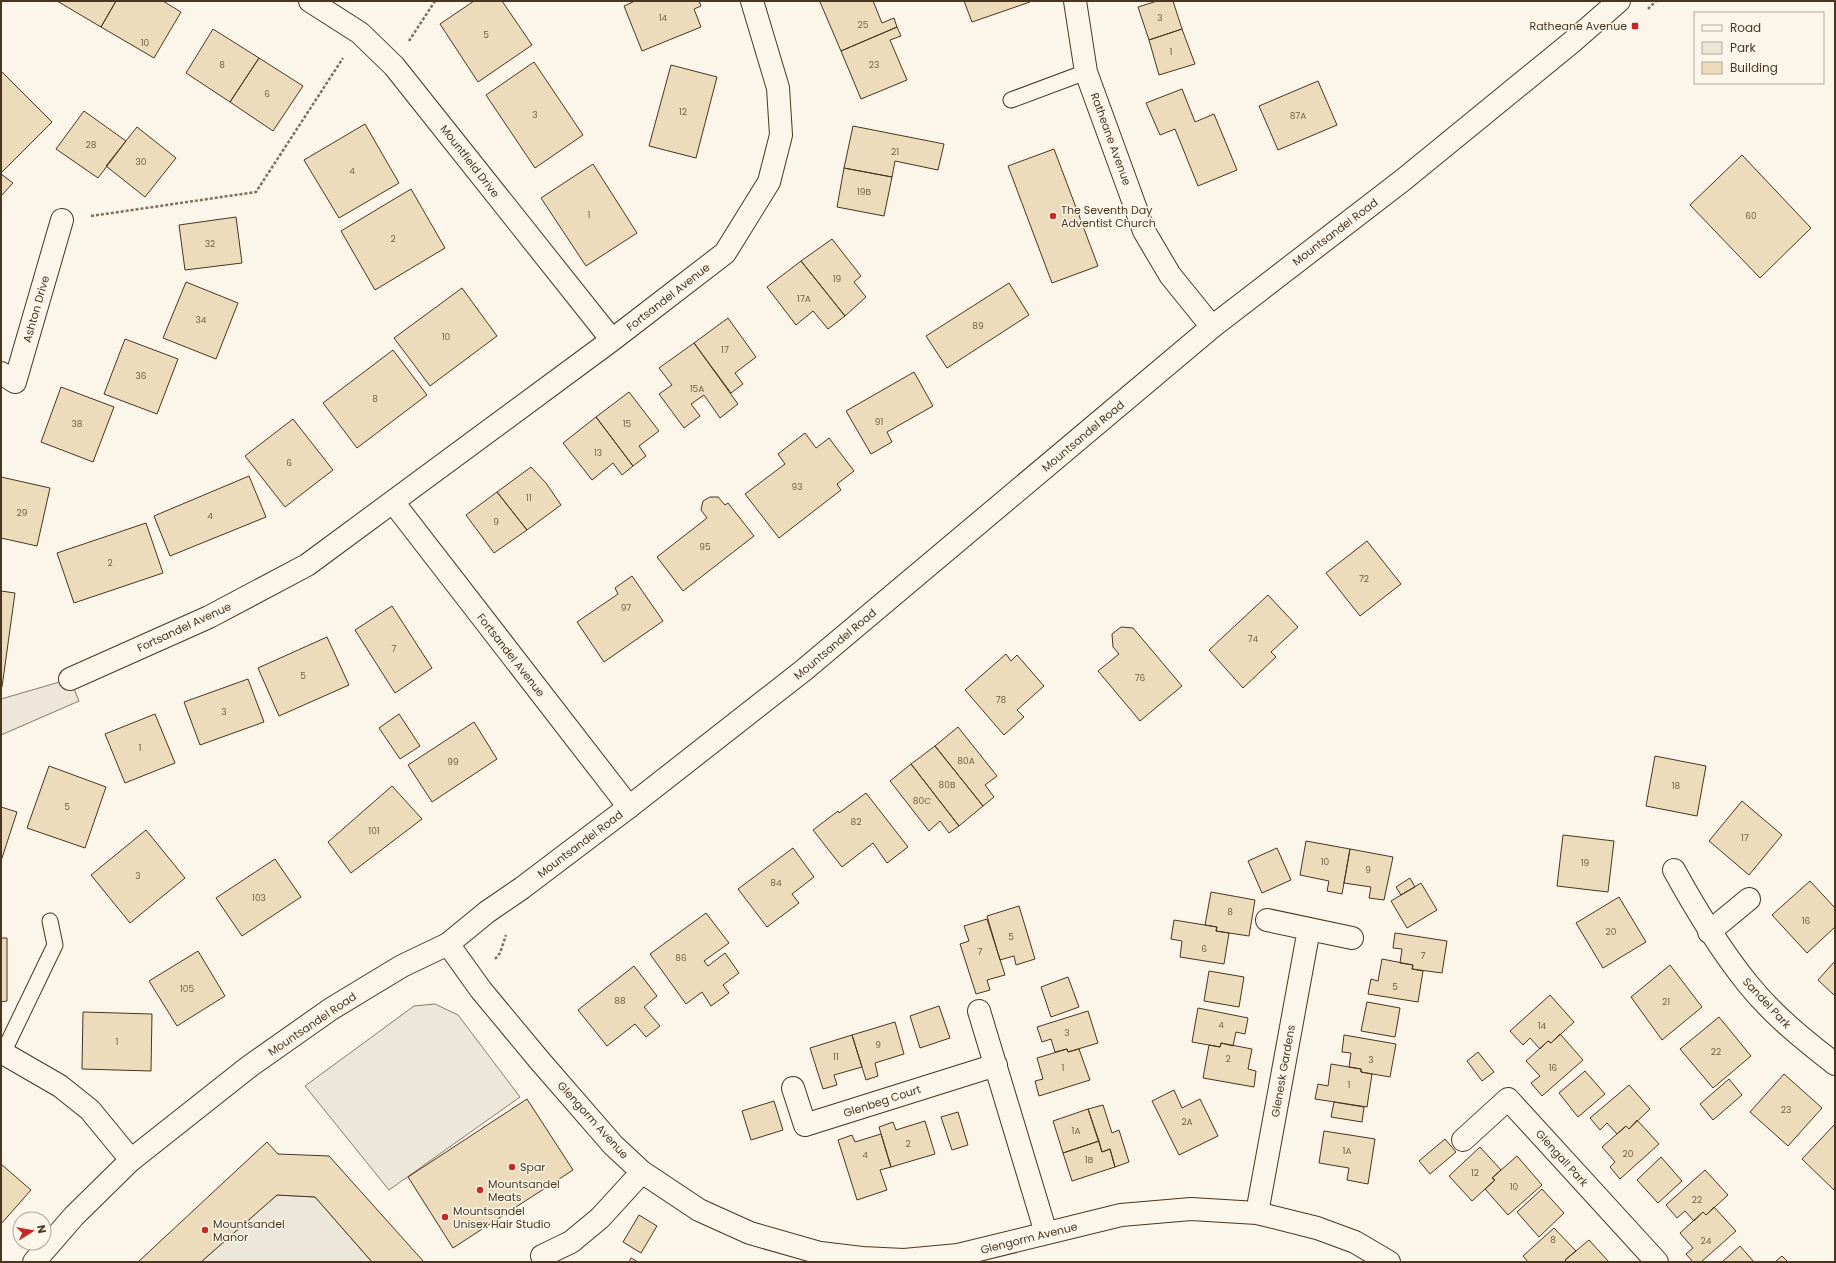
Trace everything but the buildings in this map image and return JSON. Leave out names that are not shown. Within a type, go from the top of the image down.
[{"type":"street","name":"Mountfield Drive","points":[[310,1],[360,32],[394,66],[612,340]]},
{"type":"street","name":"Fortsandel Avenue","points":[[70,679],[209,616],[307,565],[612,340],[725,253],[769,182],[781,135],[778,88],[757,12],[752,1]]},
{"type":"street","name":"Ratheane Avenue","points":[[1075,1],[1086,72],[1144,231],[1170,275],[1212,327]]},
{"type":"street","name":"Mountsandel Road","points":[[34,1262],[74,1216],[131,1160],[250,1066],[331,1009],[402,966],[448,944],[487,912],[522,888],[629,807],[804,670],[1212,327],[1404,180],[1572,42],[1619,1]]},
{"type":"street","name":"Ashton Drive","points":[[1,373],[15,382],[62,220]]},
{"type":"street","name":"Fortsandel Avenue","points":[[393,502],[629,807]]},
{"type":"street","name":"Sandel Park","points":[[1674,870],[1709,932],[1749,985],[1794,1032],[1835,1064]]},
{"type":"street","points":[[1709,932],[1749,899]]},
{"type":"street","points":[[1267,920],[1352,938]]},
{"type":"street","name":"Glenesk Gardens","points":[[1257,1213],[1309,929]]},
{"type":"street","name":"Glengorm Avenue","points":[[448,944],[481,990],[613,1145],[642,1172],[699,1210],[750,1233],[820,1253],[904,1261],[958,1255],[1121,1215],[1191,1209],[1257,1213],[1317,1228],[1355,1242],[1389,1262]]},
{"type":"street","points":[[979,1010],[1046,1233]]},
{"type":"street","points":[[2,1053],[60,1086],[90,1110],[131,1160]]},
{"type":"street","name":"Glenbeg Court","points":[[793,1088],[805,1125],[996,1065]]},
{"type":"street","name":"Glengall Park","points":[[1463,1140],[1508,1099],[1656,1262]]},
{"type":"street","points":[[544,1262],[542,1256],[571,1242],[600,1218],[642,1172]]},
{"type":"lane","points":[[1011,100],[1086,72]]},
{"type":"lane","points":[[2,1053],[55,945],[50,921]]},
{"type":"path","points":[[394,66],[434,1]]},
{"type":"path","points":[[62,220],[256,192],[360,32]]},
{"type":"green space","points":[[70,679],[79,701],[1,735],[1,699]]},
{"type":"shaded area","points":[[435,1004],[458,1015],[520,1097],[389,1190],[305,1086],[414,1006]]},
{"type":"shaded area","points":[[277,1195],[315,1197],[372,1262],[201,1262]]},
{"type":"place","name":"Ratheane Avenue","points":[[1635,26]]},
{"type":"place","name":"The Seventh Day Adventist Church","points":[[1053,216]]},
{"type":"place","name":"Spar","points":[[512,1167]]},
{"type":"place","name":"Mountsandel Meats","points":[[480,1190]]},
{"type":"place","name":"Mountsandel Unisex Hair Studio","points":[[445,1217]]},
{"type":"place","name":"Mountsandel Manor","points":[[205,1230]]}]
